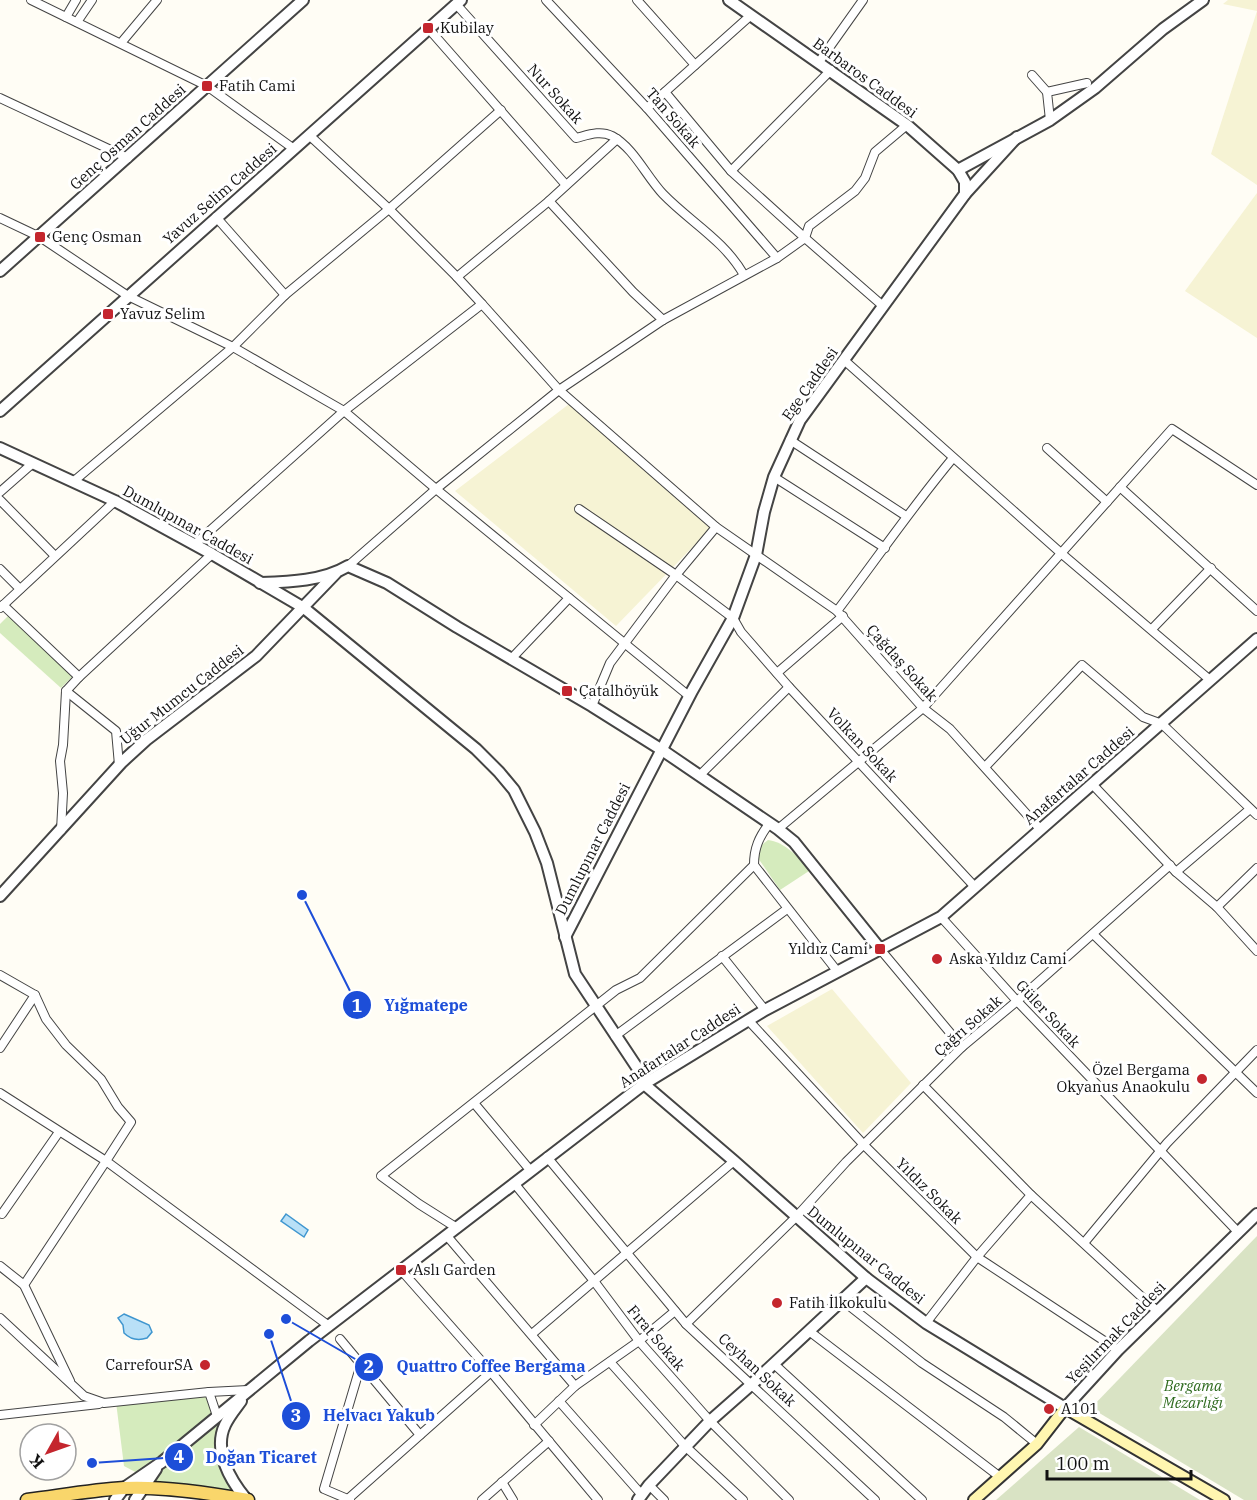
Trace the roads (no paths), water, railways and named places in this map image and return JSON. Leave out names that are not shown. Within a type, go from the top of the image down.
[{"type":"main road","name":"Yeşilırmak Caddesi","points":[[974,1500],[1036,1444],[1065,1408]]},
{"type":"main road","name":"Dumlupınar Caddesi","points":[[1065,1408],[1224,1500]]},
{"type":"main road","points":[[27,1500],[124,1488],[142,1488],[247,1500]]},
{"type":"street","points":[[33,0],[207,86],[294,149]]},
{"type":"street","points":[[66,17],[76,0]]},
{"type":"street","points":[[77,22],[92,0]]},
{"type":"street","points":[[121,43],[157,0]]},
{"type":"street","name":"Genç Osman Caddesi","points":[[0,272],[303,0]]},
{"type":"street","name":"Tan Sokak","points":[[546,0],[647,108],[777,258]]},
{"type":"street","points":[[637,0],[695,65]]},
{"type":"street","name":"Barbaros Caddesi","points":[[729,0],[907,125],[958,170]]},
{"type":"street","points":[[819,62],[863,0]]},
{"type":"street","name":"Ege Caddesi","points":[[958,170],[1050,120],[1095,88],[1155,36],[1203,0]]},
{"type":"street","name":"Yavuz Selim Caddesi","points":[[0,411],[459,2]]},
{"type":"street","name":"Nur Sokak","points":[[459,2],[576,138],[595,133],[609,134],[617,139]]},
{"type":"street","points":[[647,108],[750,16]]},
{"type":"street","points":[[428,28],[566,185]]},
{"type":"street","points":[[731,171],[831,70]]},
{"type":"street","points":[[1032,75],[1047,92],[1050,120]]},
{"type":"street","points":[[1047,92],[1087,83]]},
{"type":"street","points":[[665,92],[731,171],[884,306]]},
{"type":"street","points":[[0,98],[128,158]]},
{"type":"street","points":[[74,481],[233,347],[285,295],[389,209],[501,110]]},
{"type":"street","points":[[907,125],[875,152],[865,178],[855,191],[808,226],[805,238],[777,258],[663,320],[559,390],[436,489],[348,566],[387,583],[592,706],[662,750],[794,842],[962,1047]]},
{"type":"street","name":"Çağdaş Sokak","points":[[309,135],[389,209],[457,277],[559,390],[716,527],[840,613],[923,708],[950,729],[1040,829]]},
{"type":"street","name":"Ege Caddesi","points":[[662,750],[689,696],[733,618],[756,555],[764,512],[774,477],[800,420],[965,194],[1017,137]]},
{"type":"street","points":[[457,277],[549,201],[617,139],[677,208],[713,237],[734,258],[744,275]]},
{"type":"street","points":[[958,170],[965,182],[965,194]]},
{"type":"street","points":[[549,201],[633,292],[663,320]]},
{"type":"street","points":[[216,217],[285,295]]},
{"type":"street","points":[[0,218],[40,237],[128,296],[233,347],[344,411],[689,696]]},
{"type":"street","points":[[195,544],[344,411],[482,304]]},
{"type":"street","points":[[844,360],[1062,554],[1210,680]]},
{"type":"street","points":[[837,971],[754,865],[754,852],[760,835],[858,762],[923,708],[1172,429],[1257,485]]},
{"type":"street","points":[[790,440],[906,516]]},
{"type":"street","name":"Dumlupınar Caddesi","points":[[0,448],[115,501],[195,544],[260,583],[291,582],[336,573],[348,566]]},
{"type":"street","points":[[1047,448],[1107,502]]},
{"type":"street","points":[[777,673],[840,613],[906,516],[953,458]]},
{"type":"street","points":[[0,492],[33,463]]},
{"type":"street","points":[[774,477],[885,548]]},
{"type":"street","points":[[1120,487],[1257,611]]},
{"type":"street","points":[[0,500],[54,556]]},
{"type":"street","points":[[80,677],[2,607],[115,501]]},
{"type":"street","name":"Volkan Sokak","points":[[579,509],[676,575],[733,618],[741,632],[789,687],[975,887]]},
{"type":"street","points":[[592,706],[609,663],[716,527]]},
{"type":"street","points":[[61,830],[63,793],[60,761],[66,691],[212,554]]},
{"type":"street","points":[[1152,629],[1211,568]]},
{"type":"street","points":[[0,569],[20,589]]},
{"type":"street","name":"Uğur Mumcu Caddesi","points":[[1,892],[119,765],[146,740],[256,656],[336,573]]},
{"type":"street","points":[[260,583],[304,608],[463,736],[499,772],[514,790],[535,832],[547,863],[565,937]]},
{"type":"street","points":[[512,658],[569,598]]},
{"type":"street","name":"Anafartalar Caddesi","points":[[115,1500],[124,1488],[162,1462],[329,1326],[644,1084],[765,1010],[941,917],[1257,639]]},
{"type":"street","points":[[985,767],[1082,665],[1143,717],[1162,724],[1257,815]]},
{"type":"street","points":[[699,776],[789,687]]},
{"type":"street","points":[[66,691],[116,731],[119,765]]},
{"type":"street","name":"Dumlupınar Caddesi","points":[[662,750],[565,937],[575,974],[638,1069],[644,1084],[866,1278],[926,1323],[1065,1408]]},
{"type":"street","points":[[1092,784],[1176,872],[1217,907],[1257,951]]},
{"type":"street","points":[[1176,872],[1250,809]]},
{"type":"street","points":[[457,1228],[381,1176],[595,1006],[616,990],[639,978],[754,865]]},
{"type":"street","name":"Çağrı Sokak","points":[[686,1324],[796,1218],[864,1145],[962,1047],[1170,865]]},
{"type":"street","points":[[1217,907],[1257,868]]},
{"type":"street","points":[[615,1036],[787,909]]},
{"type":"street","name":"Güler Sokak","points":[[941,917],[1160,1153],[1238,1232]]},
{"type":"street","points":[[1093,934],[1257,1094]]},
{"type":"street","points":[[722,956],[765,1010]]},
{"type":"street","points":[[0,975],[35,995],[46,1019],[66,1045],[101,1079],[118,1107],[131,1122],[24,1285]]},
{"type":"street","points":[[0,1048],[35,995]]},
{"type":"street","name":"Yıldız Sokak","points":[[748,1020],[864,1145],[976,1257],[1118,1350]]},
{"type":"street","points":[[1084,1243],[1160,1153],[1257,1050]]},
{"type":"street","points":[[923,1085],[1031,1195],[1157,1311]]},
{"type":"street","points":[[0,1093],[106,1161],[329,1326]]},
{"type":"street","points":[[474,1103],[530,1170]]},
{"type":"street","points":[[1,1215],[59,1132]]},
{"type":"street","name":"Ceyhan Sokak","points":[[547,1157],[686,1324],[875,1500]]},
{"type":"street","points":[[532,1334],[734,1161]]},
{"type":"street","name":"Fırat Sokak","points":[[514,1182],[639,1341],[710,1421],[789,1500]]},
{"type":"street","points":[[926,1323],[976,1257],[1031,1195]]},
{"type":"street","name":"Yeşilırmak Caddesi","points":[[1065,1408],[1118,1350],[1257,1214]]},
{"type":"street","points":[[447,1236],[575,1386]]},
{"type":"street","points":[[0,1266],[24,1285],[73,1387]]},
{"type":"street","points":[[401,1270],[491,1371],[598,1500]]},
{"type":"street","points":[[559,1401],[640,1497],[710,1421],[866,1278]]},
{"type":"street","points":[[842,1300],[922,1363],[1004,1417],[1036,1444]]},
{"type":"street","points":[[534,1425],[575,1386],[639,1341],[675,1311]]},
{"type":"street","points":[[0,1318],[84,1396],[104,1403]]},
{"type":"street","points":[[809,1331],[1000,1477]]},
{"type":"street","points":[[339,1339],[420,1435]]},
{"type":"street","points":[[610,1362],[685,1446],[743,1500]]},
{"type":"street","points":[[361,1364],[324,1489],[349,1500],[491,1371]]},
{"type":"street","points":[[774,1364],[922,1500]]},
{"type":"street","points":[[0,1415],[209,1392],[248,1390]]},
{"type":"street","points":[[247,1500],[232,1482],[221,1450],[224,1426],[248,1390]]},
{"type":"street","points":[[209,1392],[217,1416]]},
{"type":"street","points":[[482,1500],[549,1441]]},
{"type":"street","points":[[135,1500],[162,1462]]},
{"type":"street","points":[[502,1482],[513,1500]]},
{"type":"street","points":[[649,1485],[664,1500]]},
{"type":"water","points":[[286,1214],[308,1230],[304,1237],[281,1221]]},
{"type":"water","points":[[124,1314],[149,1325],[152,1332],[144,1339],[129,1337],[124,1333],[123,1325],[118,1318]]},
{"type":"place","name":"Kubilay","points":[[428,28]]},
{"type":"place","name":"Fatih Cami","points":[[207,86]]},
{"type":"place","name":"Genç Osman","points":[[40,237]]},
{"type":"place","name":"Yavuz Selim","points":[[108,314]]},
{"type":"place","name":"Çatalhöyük","points":[[567,691]]},
{"type":"place","name":"Yığmatepe","points":[[302,895]]},
{"type":"place","name":"Yıldız Cami","points":[[880,949]]},
{"type":"place","name":"Aska Yıldız Cami","points":[[937,959]]},
{"type":"place","name":"Özel Bergama Okyanus Anaokulu","points":[[1202,1079]]},
{"type":"place","name":"Aslı Garden","points":[[401,1270]]},
{"type":"place","name":"Fatih İlkokulu","points":[[777,1303]]},
{"type":"place","name":"Quattro Coffee Bergama","points":[[286,1319]]},
{"type":"place","name":"Helvacı Yakub","points":[[269,1334]]},
{"type":"place","name":"CarrefourSA","points":[[205,1365]]},
{"type":"place","name":"A101","points":[[1049,1409]]},
{"type":"place","name":"Doğan Ticaret","points":[[92,1463]]},
{"type":"park label","name":"Bergama Mezarlığı","points":[[1193,1394]]}]
